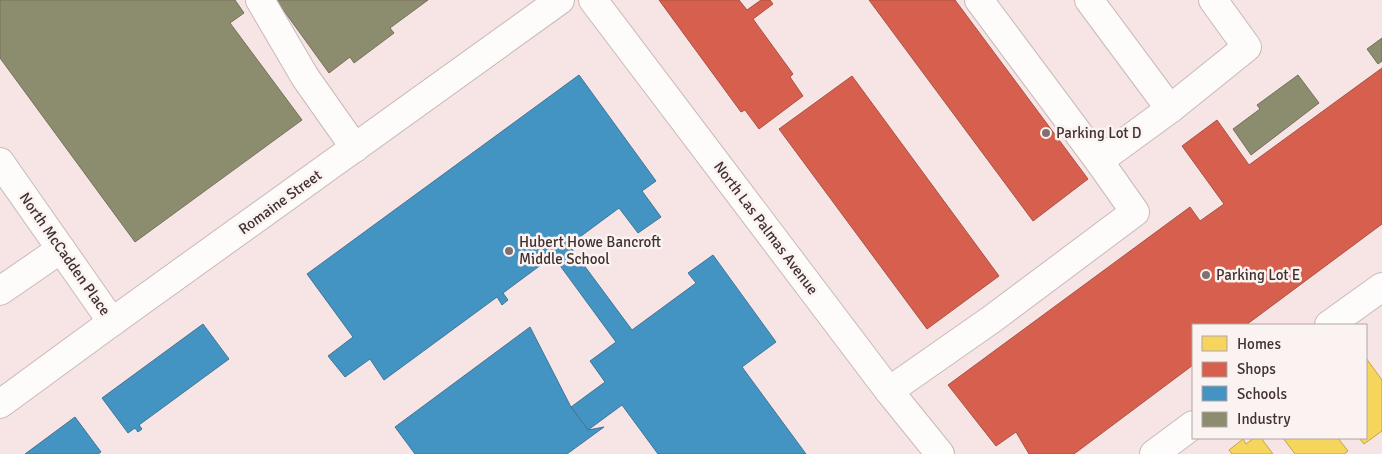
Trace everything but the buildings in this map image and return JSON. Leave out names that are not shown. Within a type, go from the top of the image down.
[{"type":"street","points":[[260,0],[305,77],[355,148]]},
{"type":"street","name":"Romaine Street","points":[[0,404],[560,0]]},
{"type":"street","name":"North Las Palmas Avenue","points":[[593,0],[940,454]]},
{"type":"street","points":[[890,391],[992,319],[1135,212],[979,0]]},
{"type":"street","points":[[1089,0],[1170,109]]},
{"type":"street","points":[[1098,161],[1170,109],[1247,47],[1212,0]]},
{"type":"street","name":"North McCadden Place","points":[[0,162],[112,322]]},
{"type":"street","points":[[0,291],[61,249]]},
{"type":"street","points":[[1331,324],[1382,287]]},
{"type":"street","points":[[1154,454],[1192,426]]},
{"type":"place","name":"Parking Lot D","points":[[1046,133]]},
{"type":"place","name":"Hubert Howe Bancroft Middle School","points":[[509,251]]},
{"type":"place","name":"Parking Lot E","points":[[1206,275]]}]
